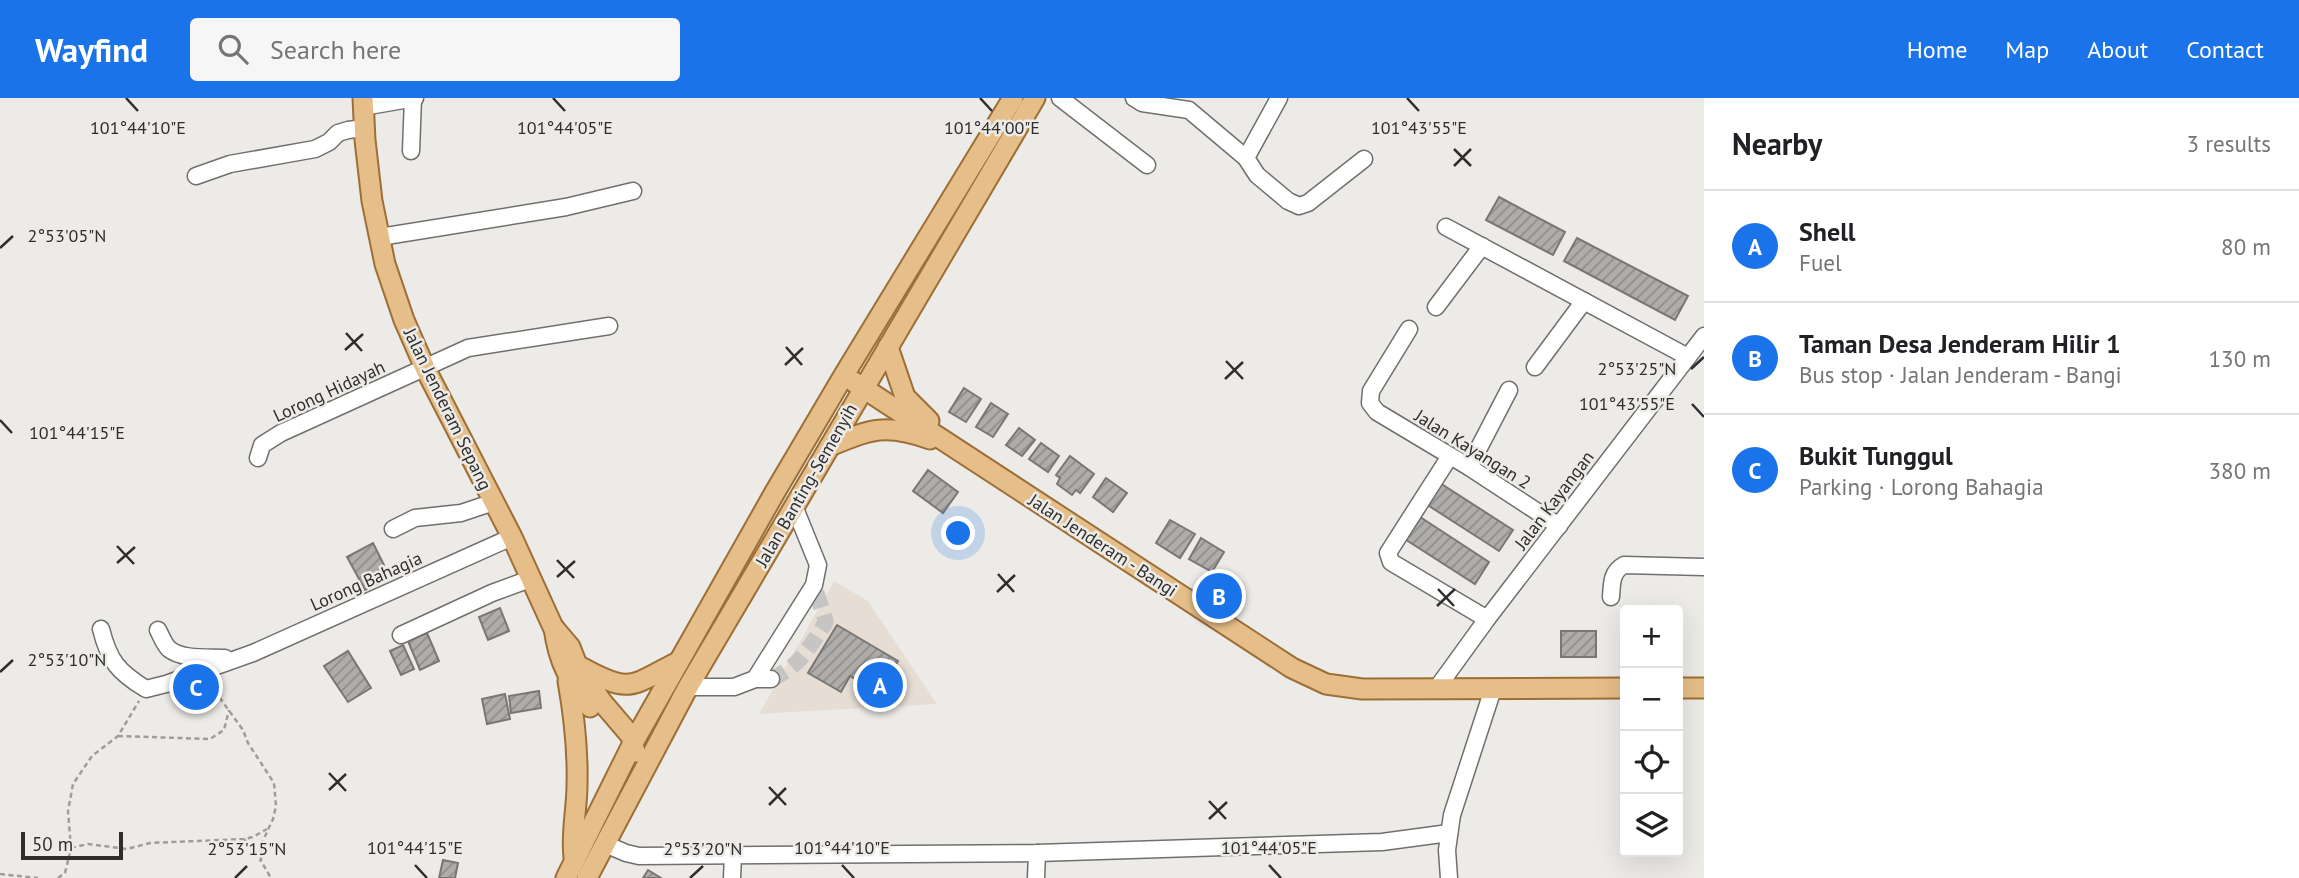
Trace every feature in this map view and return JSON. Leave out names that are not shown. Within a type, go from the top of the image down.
[{"type":"main road","name":"Jalan Banting-Semenyih","points":[[570,869],[633,743],[678,662],[844,375],[1013,98]]},
{"type":"main road","name":"Jalan Banting-Semenyih","points":[[587,878],[685,692],[1035,98]]},
{"type":"main road","name":"Jalan Jenderam Sepang","points":[[363,102],[372,201],[385,264],[404,320],[425,368],[512,537],[554,627],[569,647],[572,670]]},
{"type":"main road","points":[[888,347],[905,397],[957,450]]},
{"type":"main road","name":"Jalan Jenderam - Bangi","points":[[844,375],[1292,668],[1326,684],[1362,689],[1620,688]]},
{"type":"main road","points":[[830,446],[877,429],[894,429],[914,433],[957,450]]},
{"type":"main road","points":[[572,670],[629,685],[640,683],[678,662]]},
{"type":"main road","points":[[572,670],[631,736],[639,766],[637,785]]},
{"type":"main road","points":[[570,869],[577,785],[572,670]]},
{"type":"main road","points":[[1683,688],[1704,688]]},
{"type":"main road","points":[[633,743],[653,735],[685,692]]},
{"type":"street","points":[[363,102],[414,98],[411,151]]},
{"type":"street","points":[[1060,98],[1147,165]]},
{"type":"street","points":[[1134,98],[1142,103],[1192,104],[1246,158],[1257,175],[1287,201],[1299,206],[1308,203],[1364,159]]},
{"type":"street","points":[[1246,158],[1279,98]]},
{"type":"street","points":[[197,176],[230,164],[315,149],[329,142],[338,133],[365,128]]},
{"type":"street","points":[[380,237],[566,207],[633,191]]},
{"type":"street","points":[[1447,227],[1688,357]]},
{"type":"street","points":[[1436,307],[1482,246]]},
{"type":"street","points":[[1535,367],[1584,301]]},
{"type":"street","name":"Lorong Hidayah","points":[[258,458],[262,445],[281,433],[468,348],[609,326]]},
{"type":"street","name":"Jalan Kayangan 2","points":[[1409,329],[1371,391],[1370,403],[1377,412],[1469,467],[1559,526]]},
{"type":"street","name":"Jalan Kayangan","points":[[1437,688],[1704,337]]},
{"type":"street","points":[[1469,467],[1510,390]]},
{"type":"street","points":[[1450,456],[1388,553],[1388,558],[1487,620]]},
{"type":"street","points":[[393,529],[415,518],[461,513],[494,502]]},
{"type":"street","points":[[685,692],[734,687],[763,679],[814,585],[818,565],[794,506]]},
{"type":"street","name":"Lorong Bahagia","points":[[146,689],[253,653],[512,537]]},
{"type":"street","points":[[1611,597],[1613,576],[1617,569],[1624,565],[1704,567]]},
{"type":"street","points":[[401,635],[492,593],[530,579]]},
{"type":"street","points":[[101,629],[106,651],[112,660],[125,676],[146,689]]},
{"type":"street","points":[[158,630],[171,651],[234,658]]},
{"type":"street","points":[[1449,878],[1447,850],[1452,815],[1493,689]]},
{"type":"street","points":[[605,844],[639,856],[1037,853],[1382,842],[1449,833]]},
{"type":"street","points":[[1036,878],[1037,853]]},
{"type":"street","points":[[732,878],[733,855]]},
{"type":"path","points":[[208,668],[217,694],[243,730],[248,743],[274,783],[276,806],[261,845],[261,861]]},
{"type":"path","points":[[58,878],[65,873],[71,848],[68,811],[74,784],[92,756],[118,736],[146,689]]},
{"type":"path","points":[[118,736],[210,739],[223,730],[229,710]]},
{"type":"path","points":[[71,848],[89,844],[127,849],[150,843],[244,839],[267,829]]},
{"type":"path","points":[[244,839],[271,878]]},
{"type":"path","points":[[0,874],[38,878]]},
{"type":"shaded area","points":[[834,581],[868,601],[937,704],[759,714]]},
{"type":"building","points":[[1499,197],[1565,232],[1553,255],[1486,220]]},
{"type":"building","points":[[1577,238],[1688,296],[1675,320],[1564,261]]},
{"type":"building","points":[[964,388],[981,399],[966,422],[949,412]]},
{"type":"building","points":[[991,403],[1008,414],[993,437],[976,427]]},
{"type":"building","points":[[1019,428],[1035,440],[1022,456],[1006,445]]},
{"type":"building","points":[[1041,443],[1059,456],[1048,472],[1029,459]]},
{"type":"building","points":[[1070,456],[1094,474],[1080,493],[1076,490],[1072,495],[1057,484],[1060,478],[1056,475]]},
{"type":"building","points":[[928,470],[958,492],[943,513],[913,491]]},
{"type":"building","points":[[1106,478],[1127,493],[1113,512],[1093,497]]},
{"type":"building","points":[[1440,483],[1513,530],[1499,551],[1426,504]]},
{"type":"building","points":[[1414,513],[1489,562],[1475,584],[1400,536]]},
{"type":"building","points":[[1170,520],[1195,534],[1180,558],[1156,543]]},
{"type":"building","points":[[1201,538],[1224,552],[1212,572],[1189,559]]},
{"type":"building","points":[[373,543],[384,565],[379,568],[385,579],[365,590],[347,557]]},
{"type":"building","points":[[500,608],[509,631],[488,640],[479,617]]},
{"type":"building","points":[[837,625],[898,661],[879,693],[850,676],[841,692],[808,673]]},
{"type":"building","points":[[1561,631],[1596,631],[1596,657],[1561,657]]},
{"type":"building","points":[[427,633],[439,661],[420,670],[408,641]]},
{"type":"building","points":[[403,645],[414,669],[401,675],[390,651]]},
{"type":"building","points":[[348,651],[371,688],[348,702],[324,666]]},
{"type":"building","points":[[539,691],[541,708],[511,713],[509,696]]},
{"type":"building","points":[[505,694],[510,719],[487,724],[482,699]]},
{"type":"building","points":[[443,860],[458,863],[455,878],[439,878]]},
{"type":"building","points":[[648,870],[661,878],[643,878]]},
{"type":"tunnel","points":[[771,679],[797,662],[826,622],[814,585]]},
{"type":"place","name":"Taman Desa Jenderam Hilir 1","points":[[1219,596]]},
{"type":"place","name":"Shell","points":[[880,685]]},
{"type":"place","name":"Bukit Tunggul","points":[[196,687]]}]
